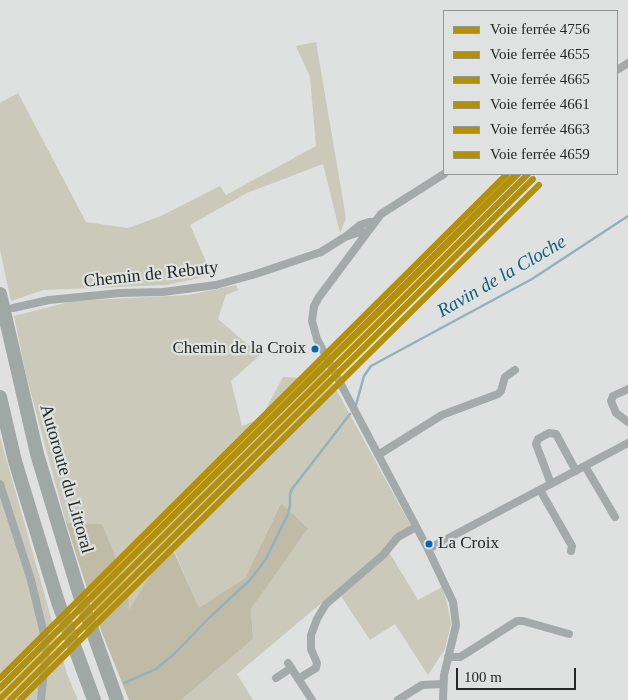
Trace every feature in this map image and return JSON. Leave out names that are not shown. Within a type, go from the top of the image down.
[{"type":"highway","name":"Autoroute du Littoral","points":[[0,294],[37,454],[79,593],[118,700]]},
{"type":"highway","points":[[0,397],[15,461],[58,602],[94,700]]},
{"type":"street","name":"Chemin de Rebuty","points":[[13,308],[49,300],[120,293],[163,292],[216,285],[256,274],[321,252],[360,225],[375,222],[386,209],[443,175]]},
{"type":"street","points":[[375,222],[319,297],[314,306],[312,321],[317,339],[450,594],[455,609],[456,625],[443,684],[443,700]]},
{"type":"street","name":"Chemin de Rebuty","points":[[345,237],[367,232]]},
{"type":"street","points":[[378,455],[442,415],[498,394],[501,391],[505,377],[514,370]]},
{"type":"street","points":[[628,389],[613,396],[611,401],[616,413],[628,422]]},
{"type":"street","points":[[551,484],[536,444],[538,439],[549,433],[556,434],[576,471]]},
{"type":"street","points":[[428,549],[628,442]]},
{"type":"street","points":[[585,466],[615,517]]},
{"type":"street","points":[[0,484],[31,580],[44,634],[46,651],[41,700]]},
{"type":"street","points":[[540,490],[572,546],[571,551]]},
{"type":"street","points":[[298,679],[316,668],[316,660],[311,649],[311,635],[317,619],[326,604],[383,555],[398,537],[416,527]]},
{"type":"street","points":[[448,657],[465,654],[517,620],[568,634]]},
{"type":"street","points":[[276,678],[290,665],[312,700]]},
{"type":"street","points":[[398,700],[422,685],[443,684]]},
{"type":"shaded area","points":[[316,42],[346,218],[340,233],[323,164],[247,193],[190,225],[212,275],[167,285],[43,290],[11,301],[0,250],[0,103],[18,93],[86,222],[128,228],[161,216],[220,186],[226,195],[316,146],[310,77],[296,46]]},
{"type":"shaded area","points":[[236,285],[238,290],[226,295],[218,319],[260,355],[231,381],[242,426],[261,418],[283,377],[303,378],[314,366],[321,362],[411,526],[386,547],[418,600],[442,587],[451,624],[445,649],[428,675],[395,624],[370,640],[337,590],[237,674],[253,700],[181,700],[253,639],[251,609],[307,527],[281,503],[245,578],[199,609],[171,543],[129,611],[102,524],[66,523],[26,375],[14,316],[73,301],[189,295]]},
{"type":"shaded area","points":[[0,437],[67,674],[78,700],[0,700]]},
{"type":"shaded area","points":[[281,503],[308,528],[251,609],[253,639],[181,700],[129,700],[98,623],[66,523],[102,524],[128,590],[129,610],[170,543],[199,608],[245,578]]},
{"type":"waterway","name":"Ravin de la Cloche","points":[[356,405],[364,376],[371,366],[532,279],[628,216]]},
{"type":"waterway","name":"Ravin de la Cloche","points":[[124,683],[156,669],[173,655],[250,580],[266,559],[288,514],[292,489],[350,414]]},
{"type":"rail line","name":"4659","points":[[0,678],[506,175]]},
{"type":"rail line","name":"4756","points":[[0,688],[515,175]]},
{"type":"rail line","name":"4661","points":[[0,688],[517,175]]},
{"type":"rail line","name":"4655","points":[[0,699],[527,175]]},
{"type":"rail line","name":"4665","points":[[10,700],[533,179]]},
{"type":"rail line","name":"4663","points":[[20,700],[539,185]]},
{"type":"place","name":"Chemin de la Croix","points":[[315,349]]},
{"type":"place","name":"La Croix","points":[[429,544]]}]
